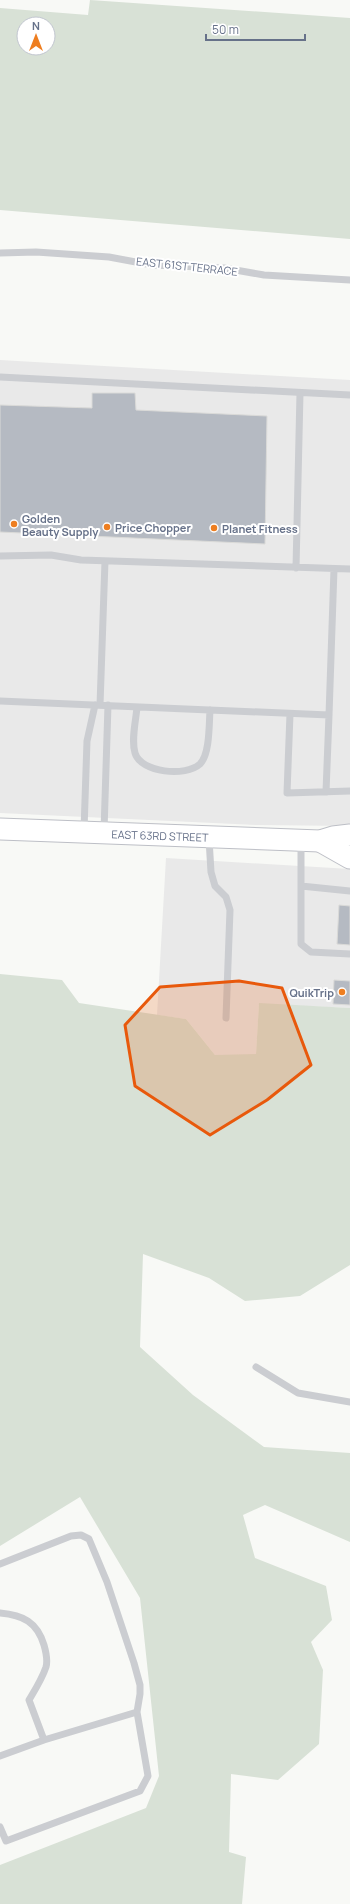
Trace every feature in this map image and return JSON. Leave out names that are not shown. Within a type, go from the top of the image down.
[{"type":"main road","name":"EAST 63RD STREET","points":[[0,829],[310,841],[350,835]]},
{"type":"main road","name":"EAST 63RD STREET","points":[[310,841],[350,858]]},
{"type":"lane","name":"EAST 61ST TERRACE","points":[[0,253],[36,252],[109,256],[152,265],[224,268],[264,275],[350,280]]},
{"type":"lane","points":[[0,377],[350,395]]},
{"type":"lane","points":[[296,568],[300,393]]},
{"type":"lane","points":[[0,556],[51,556],[81,560],[350,569]]},
{"type":"lane","points":[[84,832],[88,741],[97,705],[105,561]]},
{"type":"lane","points":[[326,792],[334,569]]},
{"type":"lane","points":[[0,701],[329,715]]},
{"type":"lane","points":[[104,833],[108,706]]},
{"type":"lane","points":[[137,707],[134,745],[135,753],[140,762],[154,770],[190,771],[201,763],[207,746],[210,710]]},
{"type":"lane","points":[[290,714],[287,792],[350,791]]},
{"type":"lane","points":[[209,837],[211,872],[215,886],[226,897],[230,910],[226,1018]]},
{"type":"lane","points":[[310,841],[301,886],[301,944],[311,952],[350,954]]},
{"type":"lane","points":[[301,886],[350,891]]},
{"type":"lane","points":[[256,1367],[298,1393],[350,1402]]},
{"type":"lane","points":[[0,1564],[71,1536],[81,1535],[89,1539],[107,1582],[140,1685],[137,1712],[148,1776],[140,1791],[6,1841],[0,1827]]},
{"type":"lane","points":[[0,1613],[22,1618],[35,1625],[42,1638],[46,1653],[46,1666],[29,1700],[44,1740]]},
{"type":"lane","points":[[0,1756],[44,1740],[137,1712]]},
{"type":"highlighted area","points":[[239,981],[282,988],[311,1065],[267,1100],[210,1135],[135,1086],[125,1025],[160,987]]},
{"type":"shaded area","points":[[90,0],[350,18],[350,239],[0,210],[0,8],[88,15]]},
{"type":"shaded area","points":[[0,360],[350,380],[350,826],[256,825],[0,813]]},
{"type":"shaded area","points":[[166,858],[350,869],[350,1008],[259,1004],[256,1055],[215,1055],[186,1019],[157,1015]]},
{"type":"shaded area","points":[[0,974],[62,980],[79,1003],[186,1019],[215,1055],[256,1054],[259,1003],[350,1008],[350,1265],[300,1296],[245,1301],[209,1278],[143,1254],[140,1347],[193,1395],[264,1447],[350,1453],[350,1542],[265,1505],[243,1515],[255,1558],[326,1586],[332,1620],[311,1642],[323,1670],[319,1744],[278,1780],[231,1774],[229,1852],[246,1857],[242,1904],[0,1904],[0,1865],[146,1808],[159,1776],[140,1598],[80,1497],[0,1546]]},
{"type":"building","points":[[92,393],[135,393],[136,410],[267,416],[265,544],[0,532],[0,405],[92,408]]},
{"type":"building","points":[[339,905],[350,906],[350,945],[337,944]]},
{"type":"building","name":"QuikTrip","points":[[334,980],[350,981],[350,1005],[333,1004]]},
{"type":"place","name":"Golden Beauty Supply","points":[[14,524]]},
{"type":"place","name":"Price Chopper","points":[[107,527]]},
{"type":"place","name":"Planet Fitness","points":[[214,528]]},
{"type":"place","name":"QuikTrip","points":[[342,992]]}]
